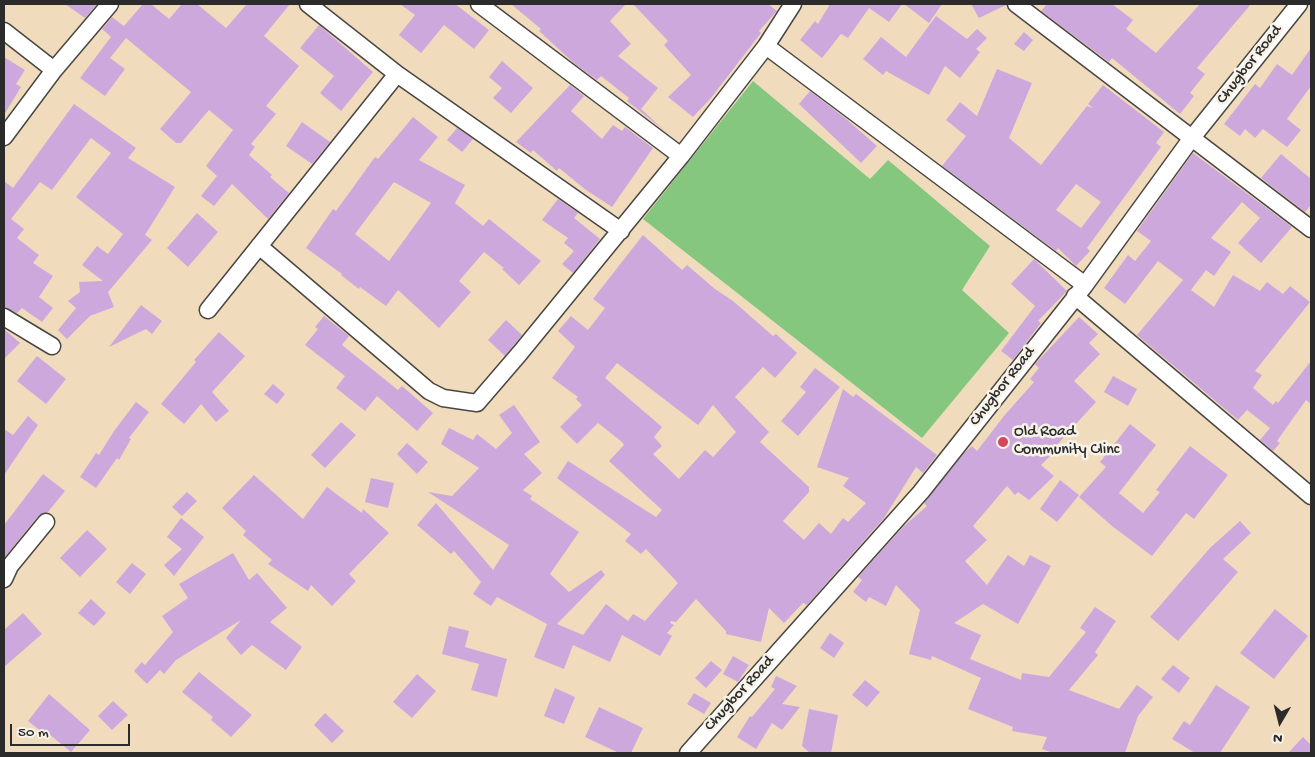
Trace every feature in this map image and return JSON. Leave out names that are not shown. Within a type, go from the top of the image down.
[{"type":"street","points":[[4,137],[54,70],[110,4]]},
{"type":"street","points":[[308,4],[397,74],[620,231]]},
{"type":"street","points":[[479,4],[681,156]]},
{"type":"street","name":"Chugbor Road","points":[[688,753],[921,492],[1080,290],[1191,139],[1298,4]]},
{"type":"street","points":[[1020,5],[1191,139],[1311,229]]},
{"type":"street","points":[[259,246],[429,391],[443,398],[477,403],[681,156],[766,46],[786,6]]},
{"type":"street","points":[[4,31],[54,70]]},
{"type":"street","points":[[766,46],[1080,290],[1311,495]]},
{"type":"street","points":[[208,310],[397,74]]},
{"type":"street","points":[[4,317],[52,346]]},
{"type":"street","points":[[4,579],[10,566],[46,522]]},
{"type":"green space","points":[[753,81],[870,179],[888,160],[990,246],[962,290],[1009,333],[922,438],[643,219]]},
{"type":"building","points":[[65,4],[97,4],[85,18]]},
{"type":"building","points":[[143,4],[151,4],[169,19],[182,4],[197,4],[226,28],[247,4],[290,4],[264,36],[299,66],[266,106],[276,114],[251,144],[255,147],[249,155],[289,193],[268,219],[232,184],[214,206],[201,196],[217,176],[206,166],[233,130],[209,110],[181,143],[176,143],[160,129],[191,92],[126,38],[110,58],[125,69],[105,96],[80,78],[111,37],[102,29],[112,17],[124,26]]},
{"type":"building","points":[[400,4],[455,4],[489,30],[474,49],[444,25],[421,53],[399,35],[415,15]]},
{"type":"building","points":[[511,4],[626,4],[610,21],[631,44],[618,56],[658,88],[641,109],[665,131],[627,101],[629,98],[601,76],[597,80],[575,64],[539,31],[541,29]]},
{"type":"building","points":[[633,4],[768,4],[777,11],[759,31],[761,33],[711,98],[693,117],[668,97],[691,75],[664,45],[668,41]]},
{"type":"building","points":[[830,4],[902,4],[889,22],[869,8],[848,38],[841,34],[822,58],[800,40],[815,21],[818,24]]},
{"type":"building","points":[[904,4],[942,4],[929,23]]},
{"type":"building","points":[[971,4],[1006,4],[1006,5],[979,18]]},
{"type":"building","points":[[1047,4],[1112,4],[1133,20],[1126,29],[1156,53],[1200,4],[1251,4],[1197,68],[1205,74],[1190,93],[1194,96],[1180,114],[1112,58],[1109,62],[1041,11]]},
{"type":"building","points":[[936,16],[967,39],[977,29],[987,38],[976,49],[980,52],[960,78],[945,66],[929,95],[886,71],[883,75],[863,59],[881,37],[906,57]]},
{"type":"building","points":[[319,25],[373,72],[341,111],[320,93],[334,76],[300,48]]},
{"type":"building","points":[[1024,32],[1033,40],[1024,51],[1014,44]]},
{"type":"building","points":[[1311,48],[1311,86],[1287,119],[1301,130],[1287,147],[1263,129],[1255,138],[1245,129],[1240,136],[1224,124],[1255,84],[1260,88],[1277,64],[1292,75]]},
{"type":"building","points":[[4,57],[25,70],[16,84],[21,87],[4,115]]},
{"type":"building","points":[[502,61],[533,88],[511,113],[493,98],[502,88],[489,77]]},
{"type":"building","points":[[997,69],[1032,83],[1009,138],[1041,165],[1087,106],[1093,108],[1088,104],[1103,85],[1164,132],[1156,143],[1161,147],[1087,248],[1090,251],[1076,266],[1058,248],[1056,251],[942,166],[966,136],[946,120],[960,102],[977,116]],"holes":[[[1076,184],[1101,202],[1081,228],[1056,210]]]},
{"type":"building","points":[[570,85],[584,96],[571,111],[602,139],[613,125],[622,131],[625,127],[653,148],[612,207],[586,190],[559,168],[557,171],[533,150],[531,153],[516,142]]},
{"type":"building","points":[[810,91],[877,146],[861,163],[799,104]]},
{"type":"building","points":[[74,104],[136,148],[128,158],[175,187],[145,235],[152,240],[108,292],[114,307],[90,316],[67,339],[58,330],[76,308],[68,301],[80,292],[79,282],[103,281],[82,265],[97,246],[108,254],[123,234],[76,197],[111,153],[91,138],[52,190],[40,182],[11,219],[24,229],[17,238],[39,255],[33,263],[53,276],[39,297],[53,308],[42,322],[22,308],[17,313],[4,307],[4,181],[13,188]]},
{"type":"building","points":[[413,117],[438,137],[419,160],[465,185],[455,203],[483,226],[489,219],[541,261],[519,285],[502,269],[504,268],[484,252],[459,281],[471,292],[439,328],[398,290],[386,306],[360,287],[359,289],[306,248],[333,209],[336,211],[375,157],[378,159]],"holes":[[[394,182],[431,203],[389,261],[355,234]]]},
{"type":"building","points":[[302,122],[330,142],[312,164],[286,146]]},
{"type":"building","points":[[457,128],[473,139],[462,152],[447,140]]},
{"type":"building","points":[[1193,153],[1292,227],[1261,263],[1238,243],[1260,218],[1242,202],[1211,238],[1231,252],[1214,276],[1206,270],[1191,290],[1214,307],[1233,275],[1260,291],[1267,282],[1283,294],[1290,286],[1310,302],[1255,371],[1262,375],[1253,388],[1273,405],[1276,401],[1278,403],[1311,361],[1311,404],[1306,400],[1277,441],[1280,443],[1273,451],[1260,440],[1270,428],[1247,410],[1238,420],[1137,335],[1183,280],[1158,261],[1125,304],[1104,288],[1128,255],[1135,261],[1151,241],[1137,231]]},
{"type":"building","points":[[1281,154],[1311,179],[1311,205],[1305,212],[1261,178]]},
{"type":"building","points":[[558,199],[578,213],[574,218],[600,239],[573,273],[562,264],[574,251],[564,243],[568,238],[542,220]]},
{"type":"building","points":[[197,213],[218,232],[188,267],[167,248]]},
{"type":"building","points":[[643,235],[682,270],[687,265],[715,289],[733,301],[773,336],[776,334],[797,353],[775,378],[763,367],[735,397],[769,432],[760,442],[809,487],[809,492],[783,521],[804,540],[819,523],[831,534],[843,518],[848,522],[866,503],[843,486],[849,478],[817,467],[843,389],[853,397],[856,394],[937,455],[923,473],[916,467],[884,518],[807,605],[803,603],[784,623],[769,608],[761,642],[726,634],[726,631],[696,599],[676,622],[671,621],[670,623],[674,625],[667,633],[672,636],[660,656],[622,635],[610,662],[573,645],[564,669],[534,657],[547,624],[497,597],[491,606],[473,594],[481,582],[454,551],[451,554],[417,525],[436,503],[493,570],[509,545],[428,492],[452,496],[479,468],[441,444],[449,428],[473,440],[477,434],[496,449],[512,433],[499,415],[514,405],[540,442],[524,454],[542,473],[523,490],[532,496],[530,499],[579,532],[550,574],[569,592],[601,570],[605,575],[557,624],[583,635],[606,604],[628,621],[633,614],[645,621],[678,583],[646,549],[641,554],[625,541],[631,534],[557,478],[568,461],[656,517],[662,510],[609,461],[624,445],[622,442],[598,423],[577,444],[560,427],[582,405],[576,399],[578,397],[552,378],[575,347],[558,331],[571,316],[588,330],[605,308],[593,299]],"holes":[[[617,363],[698,425],[713,405],[736,432],[713,457],[705,450],[679,479],[653,454],[662,446],[654,437],[662,427],[605,378]]]},
{"type":"building","points":[[1034,259],[1067,291],[1038,321],[1041,323],[1013,360],[1001,351],[1035,306],[1011,284]]},
{"type":"building","points":[[141,305],[162,321],[152,334],[146,329],[109,347]]},
{"type":"building","points":[[324,316],[349,336],[342,345],[398,390],[402,386],[433,413],[417,431],[377,396],[365,411],[336,388],[345,376],[305,345],[318,329],[315,327]]},
{"type":"building","points":[[1079,317],[1098,334],[1089,343],[1100,354],[1074,381],[1096,402],[1041,465],[1054,476],[1029,500],[1018,492],[1015,495],[1007,486],[973,526],[987,540],[965,561],[987,585],[1008,555],[1024,566],[1030,555],[1051,566],[1018,624],[983,604],[954,623],[981,635],[970,659],[1021,680],[1022,673],[1049,677],[1086,632],[1080,628],[1095,607],[1116,621],[1095,652],[1098,655],[1069,690],[1119,709],[1137,685],[1153,697],[1138,716],[1125,753],[1053,753],[1042,749],[1047,737],[1012,731],[1013,727],[968,709],[981,678],[932,656],[931,660],[909,654],[920,610],[896,585],[886,606],[869,597],[866,602],[853,592],[862,580],[858,577],[904,526],[927,506],[924,503],[964,453],[972,446],[977,451],[1034,382],[1030,379],[1039,368],[1035,364]]},
{"type":"building","points":[[506,320],[522,335],[505,356],[488,340]]},
{"type":"building","points":[[4,329],[20,343],[4,359]]},
{"type":"building","points":[[219,332],[245,356],[212,392],[229,411],[216,422],[201,404],[184,424],[161,404],[196,362],[194,360]]},
{"type":"building","points":[[37,356],[66,379],[46,404],[17,381]]},
{"type":"building","points":[[815,368],[840,387],[798,436],[781,421],[806,392],[800,387]]},
{"type":"building","points":[[1113,376],[1137,389],[1128,406],[1104,392]]},
{"type":"building","points":[[273,384],[285,394],[277,404],[264,394]]},
{"type":"building","points":[[136,402],[149,412],[129,438],[131,439],[119,460],[117,458],[96,488],[80,477],[96,453],[99,455]]},
{"type":"building","points":[[28,416],[38,425],[4,475],[4,429],[13,435]]},
{"type":"building","points":[[341,422],[356,435],[325,468],[311,455]]},
{"type":"building","points":[[1130,424],[1156,445],[1119,493],[1143,513],[1160,492],[1156,490],[1190,446],[1228,475],[1194,519],[1186,513],[1152,556],[1112,526],[1079,497],[1106,467],[1100,462]]},
{"type":"building","points":[[407,443],[428,462],[417,474],[397,454]]},
{"type":"building","points":[[43,474],[65,491],[48,512],[38,516],[4,558],[4,525]]},
{"type":"building","points":[[254,475],[303,519],[327,487],[362,513],[363,509],[389,533],[349,574],[356,581],[332,606],[311,585],[308,591],[268,564],[272,560],[243,535],[246,531],[222,508]]},
{"type":"building","points":[[371,478],[394,483],[388,508],[365,502]]},
{"type":"building","points":[[1060,480],[1079,495],[1057,522],[1040,509]]},
{"type":"building","points":[[187,492],[197,501],[182,516],[172,507]]},
{"type":"building","points":[[181,518],[204,537],[174,576],[164,565],[182,549],[167,537]]},
{"type":"building","points":[[1240,521],[1251,533],[1223,559],[1238,572],[1178,641],[1150,617],[1210,548]]},
{"type":"building","points":[[87,530],[107,549],[80,577],[60,558]]},
{"type":"building","points":[[233,553],[249,580],[257,573],[287,608],[270,622],[302,647],[286,670],[252,645],[241,655],[226,638],[241,620],[176,660],[164,674],[160,670],[147,684],[134,671],[142,662],[145,665],[173,632],[162,616],[188,598],[179,584]]},
{"type":"building","points":[[132,563],[146,574],[130,594],[116,582]]},
{"type":"building","points":[[91,599],[106,613],[94,626],[78,613]]},
{"type":"building","points":[[1275,609],[1308,636],[1274,679],[1240,653]]},
{"type":"building","points":[[23,613],[42,634],[4,667],[4,630]]},
{"type":"building","points":[[449,626],[469,631],[465,647],[507,659],[497,697],[471,690],[479,664],[442,654]]},
{"type":"building","points":[[830,633],[844,643],[834,658],[820,648]]},
{"type":"building","points":[[733,656],[749,665],[738,682],[723,674]]},
{"type":"building","points":[[711,661],[722,670],[706,688],[695,678]]},
{"type":"building","points":[[1173,665],[1190,678],[1179,693],[1161,679]]},
{"type":"building","points":[[199,672],[252,715],[231,737],[211,720],[213,717],[182,692]]},
{"type":"building","points":[[417,674],[436,691],[412,718],[393,702]]},
{"type":"building","points":[[776,676],[797,686],[782,704],[800,707],[782,730],[772,723],[756,749],[737,737],[750,716],[752,717],[775,689],[771,687]]},
{"type":"building","points":[[865,680],[880,692],[867,707],[852,695]]},
{"type":"building","points":[[1216,685],[1250,707],[1220,753],[1195,753],[1172,739],[1184,721],[1190,725]]},
{"type":"building","points":[[555,688],[575,697],[564,724],[544,716]]},
{"type":"building","points":[[694,693],[711,703],[704,714],[687,704]]},
{"type":"building","points":[[49,694],[90,730],[71,752],[49,734],[47,736],[28,721]]},
{"type":"building","points":[[113,701],[128,715],[112,730],[98,716]]},
{"type":"building","points":[[599,707],[643,728],[631,753],[619,753],[585,737]]},
{"type":"building","points":[[809,709],[838,715],[831,753],[810,753],[802,746]]},
{"type":"building","points":[[325,713],[344,731],[332,743],[314,725]]},
{"type":"building","points":[[1303,737],[1311,745],[1311,753],[1288,753]]},
{"type":"place","name":"Old Road Community Clinc","points":[[1003,442]]}]
